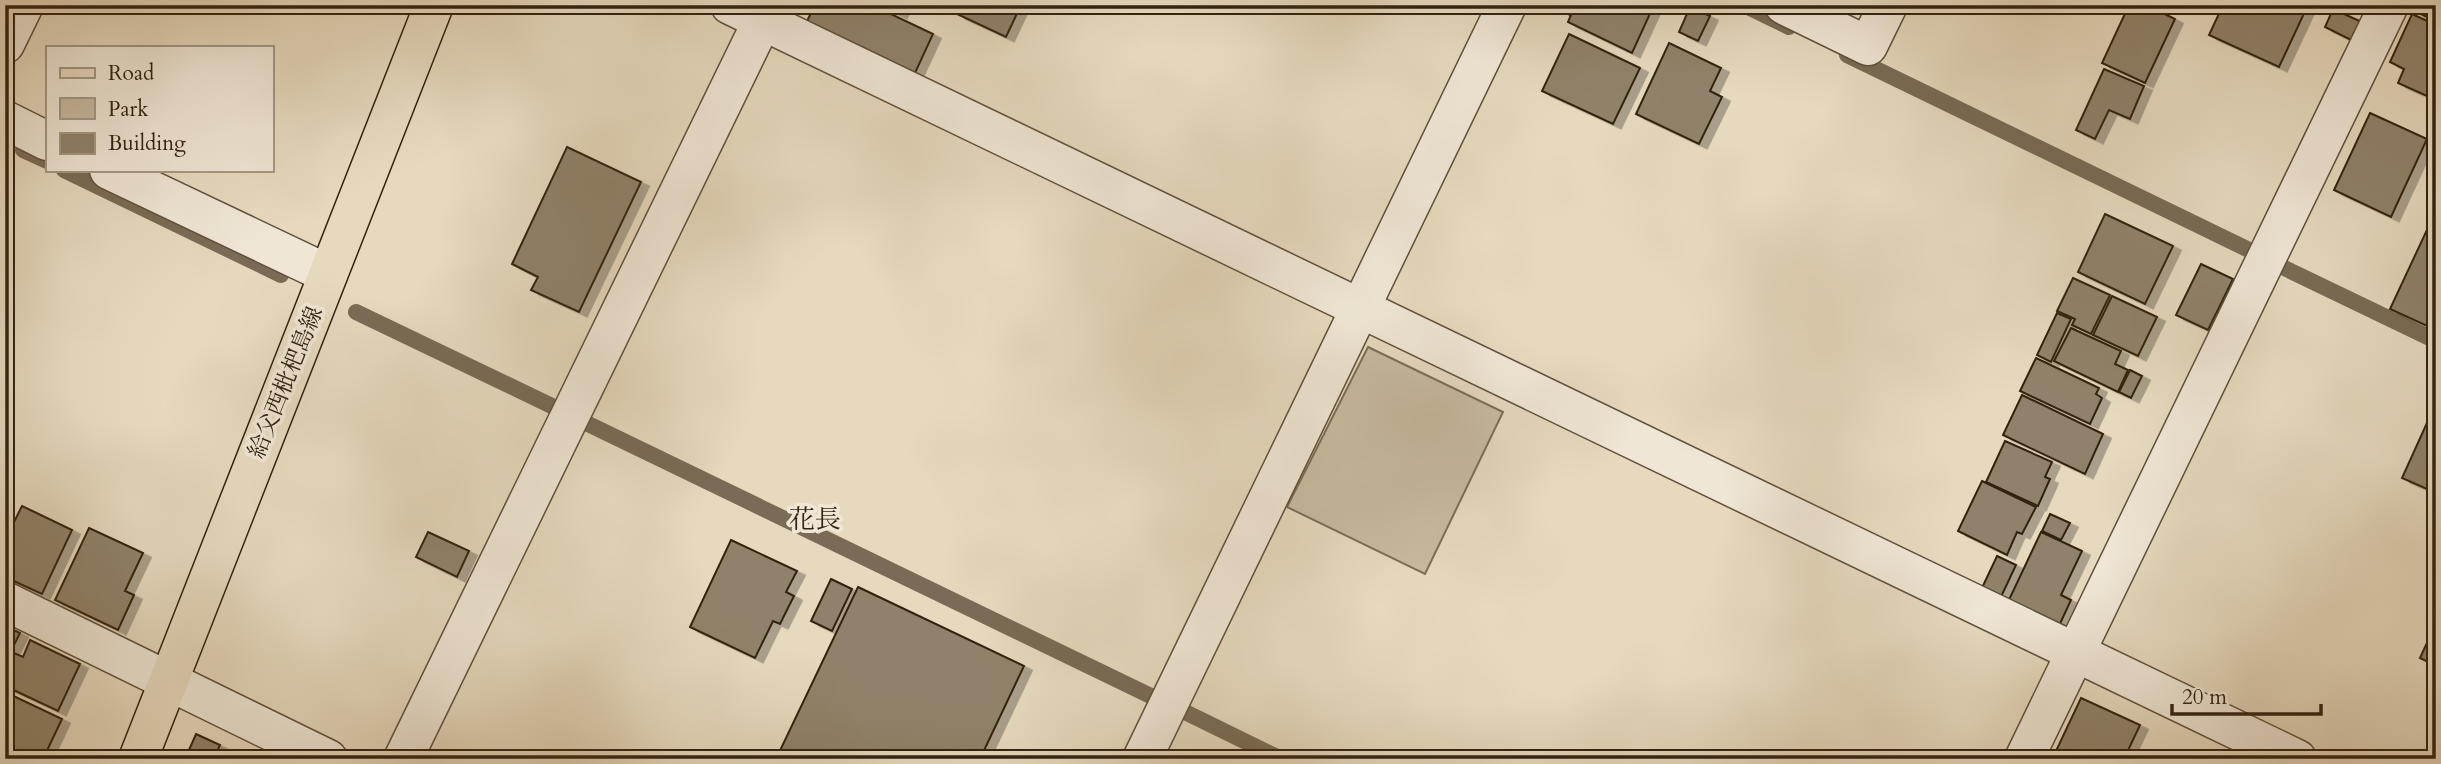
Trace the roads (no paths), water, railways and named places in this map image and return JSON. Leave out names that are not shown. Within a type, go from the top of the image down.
[{"type":"main road","name":"給父西枇杷島線","points":[[138,759],[434,5]]},
{"type":"street","points":[[5,44],[24,5]]},
{"type":"street","points":[[1142,759],[1507,5]]},
{"type":"street","points":[[1784,5],[1868,46],[1888,5]]},
{"type":"street","points":[[2024,759],[2389,5]]},
{"type":"street","points":[[402,759],[754,10],[1360,309],[2297,759]]},
{"type":"street","points":[[5,121],[46,141]]},
{"type":"street","points":[[112,172],[328,274]]},
{"type":"street","points":[[5,601],[328,759]]},
{"type":"waterway","points":[[1744,5],[1789,27]]},
{"type":"waterway","points":[[1847,55],[2247,249]]},
{"type":"waterway","points":[[23,150],[46,161]]},
{"type":"waterway","points":[[68,172],[281,275]]},
{"type":"waterway","points":[[2274,263],[2436,341]]},
{"type":"waterway","points":[[356,312],[558,409]]},
{"type":"waterway","points":[[582,421],[1157,699]]},
{"type":"waterway","points":[[1185,712],[1281,759]]},
{"type":"district","name":"花長","points":[[815,519]]}]
